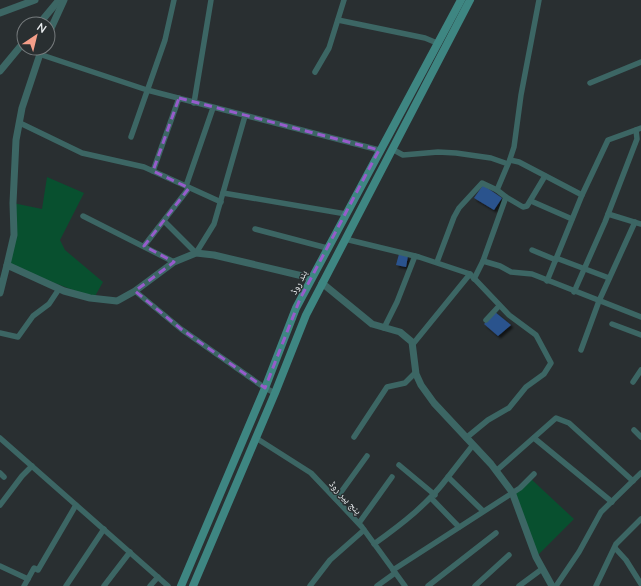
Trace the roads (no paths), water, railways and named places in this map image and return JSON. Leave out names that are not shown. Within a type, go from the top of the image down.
[{"type":"main road","name":"بند روڈ","points":[[181,586],[265,388],[296,308],[379,150],[461,0]]},
{"type":"main road","points":[[193,586],[276,393],[298,332],[322,283],[470,0]]},
{"type":"street","points":[[0,13],[35,0]]},
{"type":"street","points":[[46,16],[59,0]]},
{"type":"street","points":[[56,18],[64,0]]},
{"type":"street","points":[[131,137],[165,40],[174,0]]},
{"type":"street","points":[[194,103],[211,0]]},
{"type":"street","points":[[315,72],[329,48],[344,0]]},
{"type":"street","points":[[497,190],[514,147],[521,95],[539,0]]},
{"type":"street","points":[[338,20],[425,38],[437,43]]},
{"type":"street","points":[[0,71],[16,52]]},
{"type":"street","points":[[0,293],[14,235],[14,172],[16,140],[40,56]]},
{"type":"street","points":[[55,56],[147,90],[379,150]]},
{"type":"street","points":[[590,84],[641,62]]},
{"type":"street","points":[[153,171],[179,98]]},
{"type":"street","points":[[144,246],[188,187],[214,108]]},
{"type":"street","points":[[196,253],[214,224],[245,116]]},
{"type":"street","points":[[20,123],[82,153],[153,171],[221,202]]},
{"type":"street","points":[[547,281],[582,195],[608,140],[639,129],[638,139],[634,145],[608,214],[574,292]]},
{"type":"street","points":[[634,145],[641,147]]},
{"type":"street","points":[[392,149],[403,155],[438,152],[456,153],[509,162],[520,162],[582,195]]},
{"type":"street","points":[[437,262],[448,230],[459,208],[482,183],[497,190],[523,207],[527,206],[545,176]]},
{"type":"street","points":[[223,193],[346,214]]},
{"type":"street","points":[[413,344],[472,276],[483,261],[506,197]]},
{"type":"street","points":[[530,200],[572,219]]},
{"type":"street","points":[[608,214],[641,224]]},
{"type":"street","points":[[83,216],[174,262]]},
{"type":"street","points":[[164,221],[196,253]]},
{"type":"street","points":[[581,350],[598,301],[635,222]]},
{"type":"street","points":[[255,229],[327,248]]},
{"type":"street","points":[[345,239],[437,262],[472,276],[499,306],[536,335],[551,362],[544,374],[526,387],[509,408],[488,420],[466,438]]},
{"type":"street","points":[[532,250],[609,278]]},
{"type":"street","points":[[7,265],[59,289],[90,298],[117,301],[135,291],[174,262],[196,253],[225,257],[311,278]]},
{"type":"street","points":[[384,328],[400,297],[415,256]]},
{"type":"street","points":[[483,261],[500,266],[511,272],[532,274],[574,292],[641,317]]},
{"type":"street","points":[[322,283],[372,324],[400,332],[413,344],[416,372],[421,385],[434,403],[496,471],[512,492],[536,557],[552,586]]},
{"type":"street","points":[[0,334],[18,336],[33,316],[49,304],[59,289]]},
{"type":"street","points":[[135,291],[180,329],[265,388],[276,393]]},
{"type":"street","points":[[486,320],[499,306]]},
{"type":"street","points":[[612,324],[641,335]]},
{"type":"street","points":[[633,382],[641,370]]},
{"type":"street","points":[[354,437],[387,387],[405,383],[416,372]]},
{"type":"street","points":[[496,471],[556,418],[569,423],[633,481]]},
{"type":"street","points":[[634,430],[641,437]]},
{"type":"street","points":[[0,438],[168,586]]},
{"type":"street","name":"پنج پیر روڈ","points":[[256,438],[312,473],[359,523],[405,586]]},
{"type":"street","points":[[534,438],[612,502]]},
{"type":"street","points":[[374,544],[400,525],[433,496],[473,445]]},
{"type":"street","points":[[336,499],[366,456]]},
{"type":"street","points":[[399,465],[433,496],[459,527]]},
{"type":"street","points":[[0,505],[22,476],[32,466]]},
{"type":"street","points":[[556,586],[579,552],[601,512],[641,473]]},
{"type":"street","points":[[377,586],[394,572],[482,511],[520,488],[534,474]]},
{"type":"street","points":[[359,523],[392,477]]},
{"type":"street","points":[[448,477],[482,511]]},
{"type":"street","points":[[24,586],[34,568],[38,570],[76,505]]},
{"type":"street","points":[[639,521],[641,528]]},
{"type":"street","points":[[596,586],[615,548],[639,521]]},
{"type":"street","points":[[66,586],[104,529]]},
{"type":"street","points":[[310,586],[330,560],[364,530]]},
{"type":"street","points":[[428,586],[496,533]]},
{"type":"street","points":[[615,548],[626,560],[641,584]]},
{"type":"street","points":[[104,586],[130,552]]},
{"type":"street","points":[[475,586],[509,555]]},
{"type":"street","points":[[0,566],[28,579]]},
{"type":"street","points":[[520,586],[542,569]]},
{"type":"street","points":[[150,586],[158,577]]}]
